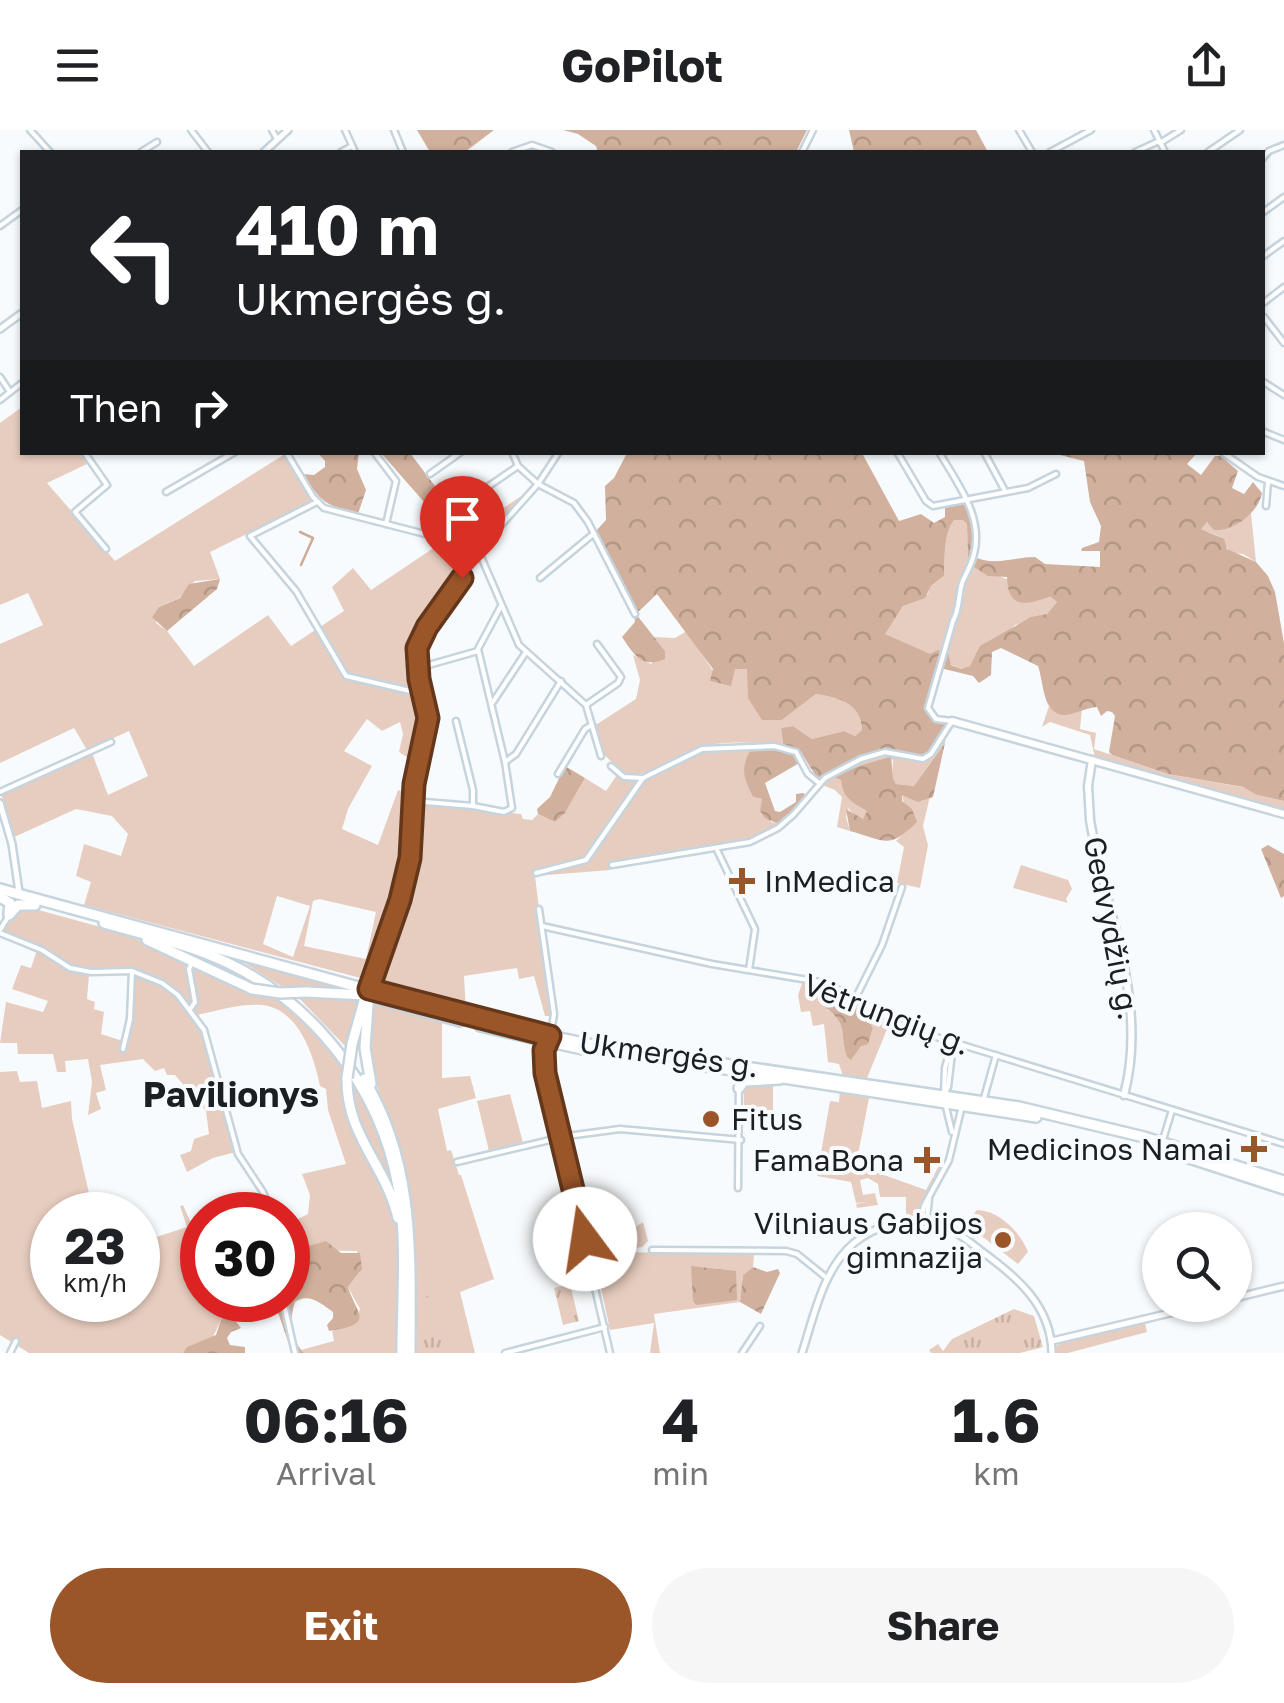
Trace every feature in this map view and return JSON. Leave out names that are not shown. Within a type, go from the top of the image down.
[{"type":"highway","name":"Ukmergės g.","points":[[0,893],[18,894],[175,935],[368,994],[548,1039],[979,1103],[1162,1143],[1284,1181]]},
{"type":"highway","points":[[0,893],[193,949],[244,971],[284,997],[322,1033],[356,1077],[386,1138],[399,1189],[402,1353]]},
{"type":"highway","points":[[0,893],[10,903],[9,916]]},
{"type":"highway","points":[[9,916],[18,905],[36,904]]},
{"type":"highway","points":[[127,930],[252,990],[280,994],[368,994]]},
{"type":"highway","points":[[175,935],[253,970],[294,998],[335,1038],[377,1101]]},
{"type":"highway","points":[[368,994],[352,1044],[347,1078],[354,1125],[389,1189],[402,1240]]},
{"type":"highway","points":[[368,994],[365,1057],[397,1152],[407,1199],[410,1353]]},
{"type":"highway","name":"Ukmergės g.","points":[[739,1067],[788,1078],[944,1097]]},
{"type":"highway","points":[[739,1088],[744,1081],[788,1078]]},
{"type":"highway","name":"Ukmergės g.","points":[[1132,1137],[1284,1189]]},
{"type":"main road","points":[[952,721],[1284,814]]},
{"type":"main road","name":"Gedvydžių g.","points":[[1092,760],[1088,786],[1090,820],[1133,1022],[1132,1057],[1124,1095]]},
{"type":"street","points":[[191,130],[206,150]]},
{"type":"street","points":[[272,130],[277,139]]},
{"type":"street","points":[[266,150],[288,130]]},
{"type":"street","points":[[345,130],[354,150]]},
{"type":"street","points":[[1054,150],[1091,130]]},
{"type":"street","points":[[1154,130],[1164,150]]},
{"type":"street","points":[[1140,150],[1181,130]]},
{"type":"street","points":[[1211,150],[1240,130]]},
{"type":"street","points":[[32,131],[48,150]]},
{"type":"street","points":[[144,150],[156,142]]},
{"type":"street","points":[[518,150],[532,145],[546,150]]},
{"type":"street","points":[[345,150],[352,146]]},
{"type":"street","points":[[1265,318],[1284,344]]},
{"type":"street","points":[[0,377],[10,392]]},
{"type":"street","points":[[0,400],[20,384]]},
{"type":"street","points":[[86,455],[106,482],[75,512],[106,549]]},
{"type":"street","points":[[166,492],[230,455]]},
{"type":"street","points":[[288,455],[317,502],[331,511],[466,544],[479,552],[516,641],[586,705],[600,756]]},
{"type":"street","points":[[376,455],[396,480],[386,524]]},
{"type":"street","points":[[430,474],[456,455]]},
{"type":"street","points":[[513,455],[518,466],[538,484],[572,501],[588,522],[634,614]]},
{"type":"street","points":[[368,994],[404,888],[410,858],[415,775],[427,710],[417,648],[479,552],[538,484],[557,455]]},
{"type":"street","points":[[899,455],[926,501],[933,506],[1035,485],[1056,474]]},
{"type":"street","points":[[612,865],[750,842],[778,828],[800,809],[819,784],[876,753],[925,759],[952,721],[936,719],[928,706],[976,544],[975,520],[941,455]]},
{"type":"street","points":[[986,455],[1005,491]]},
{"type":"street","points":[[1227,455],[1268,482],[1284,486]]},
{"type":"street","points":[[461,504],[518,466]]},
{"type":"street","points":[[1266,506],[1268,482]]},
{"type":"street","points":[[317,502],[250,536],[296,591],[341,672],[423,694]]},
{"type":"street","points":[[540,578],[592,535]]},
{"type":"street","points":[[413,802],[504,812],[512,808],[478,651],[500,606]]},
{"type":"street","points":[[586,705],[621,678],[597,644]]},
{"type":"street","points":[[418,668],[478,651]]},
{"type":"street","points":[[492,702],[526,652]]},
{"type":"street","points":[[505,762],[516,754],[561,681]]},
{"type":"street","points":[[456,720],[473,790],[472,806]]},
{"type":"street","points":[[558,774],[592,725]]},
{"type":"street","points":[[0,792],[111,742]]},
{"type":"street","points":[[611,766],[628,778],[643,778],[702,750],[774,746],[796,752],[808,774],[819,784]]},
{"type":"street","points":[[536,873],[586,860],[643,778]]},
{"type":"street","points":[[0,803],[15,860],[18,894]]},
{"type":"street","points":[[717,850],[755,928],[749,970]]},
{"type":"street","points":[[855,1000],[882,944],[902,888]]},
{"type":"street","points":[[540,909],[554,1014],[544,1065],[610,1353]]},
{"type":"street","points":[[9,916],[0,932],[42,950],[70,968],[132,971],[162,983],[191,1008],[204,1030],[238,1154],[263,1192]]},
{"type":"street","name":"Vėtrungių g.","points":[[542,926],[826,983],[901,1026],[1284,1144]]},
{"type":"street","points":[[191,1008],[192,963]]},
{"type":"street","points":[[123,1050],[130,1019],[132,971]]},
{"type":"street","points":[[952,1042],[945,1068],[944,1097],[954,1137]]},
{"type":"street","points":[[924,1221],[929,1199],[948,1164],[960,1110],[979,1103],[996,1054]]},
{"type":"street","points":[[738,1188],[739,1067]]},
{"type":"street","points":[[1162,1143],[1172,1110]]},
{"type":"street","points":[[457,1162],[561,1137],[628,1129],[740,1140]]},
{"type":"street","points":[[802,1353],[828,1279],[841,1256],[861,1238],[892,1224],[924,1221],[964,1237],[1020,1280],[1040,1307],[1052,1341],[1052,1353]]},
{"type":"street","points":[[652,1250],[786,1250],[828,1279]]},
{"type":"street","points":[[1252,1294],[1284,1286]]},
{"type":"street","points":[[1052,1341],[1142,1320]]},
{"type":"street","points":[[288,1322],[294,1353]]},
{"type":"street","points":[[742,1353],[760,1326]]},
{"type":"street","points":[[504,1353],[605,1327]]},
{"type":"street","points":[[10,1353],[16,1341]]},
{"type":"green space","points":[[417,130],[494,130],[468,150],[429,150]]},
{"type":"green space","points":[[563,130],[807,130],[797,150],[597,150],[578,134]]},
{"type":"green space","points":[[849,130],[976,130],[987,150],[854,150]]},
{"type":"green space","points":[[20,408],[20,455],[80,455],[87,464],[47,483],[115,561],[286,455],[312,502],[210,552],[220,579],[195,581],[179,598],[159,607],[156,623],[194,666],[268,615],[291,646],[344,611],[332,587],[353,568],[371,590],[444,541],[475,551],[426,622],[416,645],[415,663],[426,716],[416,763],[399,752],[403,734],[400,722],[382,731],[367,719],[344,751],[372,766],[348,809],[342,829],[378,845],[398,790],[412,794],[403,887],[368,980],[84,905],[91,882],[76,876],[84,844],[121,856],[128,834],[112,816],[76,809],[12,838],[0,788],[3,793],[92,753],[108,795],[148,776],[129,731],[87,750],[74,728],[0,763],[0,644],[43,625],[28,593],[0,605],[0,423]],"holes":[[[277,896],[310,906],[293,957],[263,944]],[[319,899],[376,912],[366,959],[304,946],[313,901]]]},
{"type":"green space","points":[[320,455],[359,455],[357,469],[366,490],[358,514],[325,502],[309,484],[303,474],[314,475],[325,467]]},
{"type":"green space","points":[[383,455],[412,455],[441,494],[451,490],[454,500],[439,510],[425,503]]},
{"type":"green space","points":[[626,455],[863,455],[899,521],[921,514],[934,523],[945,517],[945,506],[966,506],[975,532],[973,556],[996,561],[1035,557],[1045,564],[1100,567],[1100,551],[1081,551],[1099,542],[1101,526],[1090,502],[1084,461],[1060,455],[1195,455],[1187,464],[1201,475],[1215,456],[1221,456],[1238,471],[1232,488],[1244,494],[1253,482],[1262,493],[1251,514],[1237,524],[1214,530],[1207,522],[1201,529],[1224,539],[1227,549],[1256,562],[1275,592],[1284,643],[1284,801],[1257,795],[1243,787],[1168,774],[1112,755],[1112,712],[1101,716],[1097,707],[1057,714],[1048,704],[1038,666],[1001,648],[992,652],[991,675],[979,683],[973,676],[940,668],[937,671],[928,712],[936,722],[947,724],[927,756],[881,750],[817,778],[801,752],[783,744],[781,728],[793,726],[812,739],[844,731],[855,736],[862,730],[861,721],[847,703],[816,694],[782,720],[762,720],[748,698],[747,669],[735,669],[731,686],[710,681],[713,669],[657,594],[636,614],[665,651],[665,659],[644,661],[626,644],[622,637],[635,622],[634,614],[594,533],[606,520],[605,486]],"holes":[[[954,520],[967,524],[968,563],[988,576],[1007,577],[1015,600],[1027,603],[1050,597],[1057,602],[1047,614],[1031,617],[980,646],[970,666],[961,669],[951,665],[948,653],[938,650],[930,654],[885,634],[903,606],[925,598],[931,586],[944,576],[945,547]]]},
{"type":"green space","points":[[527,492],[481,543],[461,541],[465,524],[476,527]]},
{"type":"green space","points":[[1251,513],[1256,562],[1243,554],[1231,553],[1218,536],[1201,529],[1204,523],[1235,522]]},
{"type":"green space","points":[[954,520],[967,524],[968,563],[1057,602],[1047,614],[1015,625],[970,666],[961,669],[884,634],[903,606],[928,594],[930,587],[944,576],[946,540]]},
{"type":"green space","points":[[220,579],[217,589],[167,631],[152,617],[159,607],[180,598],[189,584]]},
{"type":"green space","points":[[687,631],[713,671],[747,668],[782,720],[816,694],[853,708],[862,730],[855,736],[844,731],[812,739],[793,726],[781,728],[783,744],[707,745],[643,773],[624,775],[599,749],[594,726],[636,699],[640,680],[633,655],[651,664],[665,651],[654,637],[675,638]]},
{"type":"green space","points":[[1049,706],[1065,713],[1082,708],[1080,729],[1096,733],[1094,749],[1168,774],[1247,788],[1257,795],[1284,801],[1284,811],[1095,758],[1090,735],[1050,722],[1042,727]]},
{"type":"green space","points":[[946,736],[914,786],[896,784],[892,779],[893,760],[887,757],[858,769],[851,768],[879,755],[927,761]]},
{"type":"green space","points":[[945,743],[933,797],[918,802],[902,795],[917,822],[908,831],[886,841],[850,831],[846,809],[863,819],[867,811],[849,799],[841,780],[834,777],[891,756],[896,784],[914,786]]},
{"type":"green space","points":[[726,747],[752,748],[746,767],[747,784],[753,797],[762,799],[771,822],[778,824],[720,848],[612,863],[610,870],[535,876],[552,1016],[545,1016],[534,976],[519,979],[517,968],[464,976],[466,1012],[374,987],[407,885],[416,804],[521,814],[523,819],[532,820],[538,814],[555,822],[565,813],[585,778],[606,791],[617,775],[636,780]]},
{"type":"green space","points":[[752,748],[791,752],[801,762],[765,783],[775,811],[796,802],[796,794],[807,796],[778,824],[765,818],[760,811],[762,799],[753,797],[747,784],[744,766]]},
{"type":"green space","points":[[565,766],[585,778],[565,813],[555,822],[538,814],[537,809],[550,797]]},
{"type":"green space","points":[[834,777],[841,779],[850,798],[868,811],[864,819],[857,818],[848,808],[850,831],[837,827],[842,797],[822,785]]},
{"type":"green space","points":[[902,795],[922,801],[930,796],[923,826],[928,845],[920,888],[897,883],[904,847],[896,841],[909,829]]},
{"type":"green space","points":[[1268,845],[1284,854],[1281,898],[1261,849]]},
{"type":"green space","points":[[1021,865],[1068,880],[1072,889],[1066,899],[1068,903],[1013,888]]},
{"type":"green space","points":[[24,906],[126,934],[227,984],[278,996],[299,1014],[344,1065],[344,1090],[353,1132],[381,1181],[397,1227],[398,1353],[301,1350],[334,1341],[332,1331],[354,1324],[360,1309],[348,1287],[360,1272],[357,1251],[310,1250],[310,1192],[302,1174],[346,1164],[328,1110],[326,1089],[320,1086],[309,1048],[295,1024],[275,1008],[262,1005],[197,1015],[236,1152],[213,1158],[187,1172],[180,1155],[191,1151],[194,1139],[209,1134],[206,1111],[175,1075],[167,1075],[164,1068],[155,1071],[143,1059],[100,1065],[106,1090],[96,1093],[101,1109],[88,1115],[92,1082],[88,1059],[65,1061],[66,1072],[57,1072],[53,1054],[18,1054],[17,1043],[0,1043],[6,1002],[43,1012],[48,1001],[12,989],[21,965],[31,968],[38,947],[2,932],[17,908]],"holes":[[[131,973],[123,1041],[101,1034],[104,1012],[94,1009],[95,1002],[87,999],[89,975]]]},
{"type":"green space","points":[[235,957],[355,989],[328,986],[289,991]]},
{"type":"green space","points":[[803,981],[834,989],[890,1022],[867,1078],[843,1076],[839,1064],[828,1062],[824,1024],[813,1026],[810,1011],[801,1012],[798,995]],"holes":[[[848,1005],[866,1015],[873,1028],[868,1044],[847,1057],[841,1025],[827,1010]]]},
{"type":"green space","points":[[297,996],[359,998],[348,1049]]},
{"type":"green space","points":[[378,1002],[442,1022],[442,1078],[470,1076],[476,1098],[438,1109],[447,1151],[451,1150],[461,1175],[494,1279],[460,1292],[475,1353],[414,1353],[414,1246],[409,1192],[397,1140],[372,1070],[366,1031]]},
{"type":"green space","points":[[845,1004],[865,1014],[873,1028],[868,1044],[861,1046],[851,1060],[847,1057],[841,1025],[826,1008]]},
{"type":"green space","points":[[17,1071],[20,1082],[37,1081],[42,1108],[71,1101],[89,1192],[30,1192],[30,1322],[160,1322],[160,1236],[180,1229],[180,1322],[220,1322],[212,1339],[192,1345],[183,1353],[29,1353],[0,1335],[0,1072]]},
{"type":"green space","points":[[350,1073],[383,1140],[398,1206],[354,1119]]},
{"type":"green space","points":[[773,1082],[773,1118],[744,1115],[744,1085]]},
{"type":"green space","points":[[840,1091],[873,1094],[856,1165],[926,1190],[942,1160],[945,1163],[918,1217],[906,1219],[906,1197],[880,1197],[878,1184],[868,1178],[860,1180],[863,1195],[875,1193],[878,1205],[857,1208],[856,1204],[865,1202],[856,1203],[851,1182],[817,1176],[830,1101],[839,1102]]},
{"type":"green space","points":[[510,1094],[523,1143],[489,1151],[477,1101]]},
{"type":"green space","points":[[977,1210],[1001,1218],[1020,1237],[1028,1252],[1018,1264],[966,1224]]},
{"type":"green space","points":[[643,1222],[648,1241],[642,1247],[602,1253],[600,1240]]},
{"type":"green space","points":[[326,1241],[341,1253],[360,1253],[362,1269],[348,1287],[360,1317],[353,1325],[329,1331],[327,1325],[333,1312],[310,1299],[310,1246]]},
{"type":"green space","points":[[628,1252],[754,1255],[753,1267],[743,1275],[740,1302],[654,1314],[660,1353],[650,1353],[654,1323],[610,1330],[595,1260]]},
{"type":"green space","points":[[691,1266],[736,1271],[737,1300],[696,1305]]},
{"type":"green space","points":[[753,1267],[767,1272],[778,1269],[780,1273],[761,1314],[740,1302],[743,1275]]},
{"type":"green space","points":[[570,1284],[579,1321],[563,1325],[554,1288]]},
{"type":"green space","points":[[428,1296],[445,1353],[424,1353],[424,1297]]},
{"type":"green space","points":[[1014,1309],[1034,1316],[1043,1347],[1020,1353],[931,1353],[929,1350],[938,1344],[943,1351],[952,1339]]},
{"type":"green space","points":[[220,1322],[236,1322],[241,1328],[227,1338],[230,1345],[245,1347],[245,1353],[183,1353],[187,1347],[216,1335]]},
{"type":"green space","points":[[281,1322],[292,1322],[296,1342],[304,1353],[292,1353]]},
{"type":"green space","points":[[1145,1323],[1147,1332],[1055,1353],[1056,1346],[1064,1342]]},
{"type":"waterway","points":[[300,532],[313,538],[301,565]]},
{"type":"place","name":"InMedica","points":[[742,881]]},
{"type":"place","name":"Fitus","points":[[711,1119]]},
{"type":"place","name":"Medicinos Namai","points":[[1254,1149]]},
{"type":"place","name":"FamaBona","points":[[927,1160]]},
{"type":"place","name":"Vilniaus Gabijos gimnazija","points":[[1003,1240]]},
{"type":"district","name":"Pavilionys","points":[[231,1094]]},
{"type":"route","points":[[462,578],[417,648],[428,718],[414,784],[410,858],[404,888],[369,989],[550,1036],[544,1050],[545,1073],[585,1239]]}]
